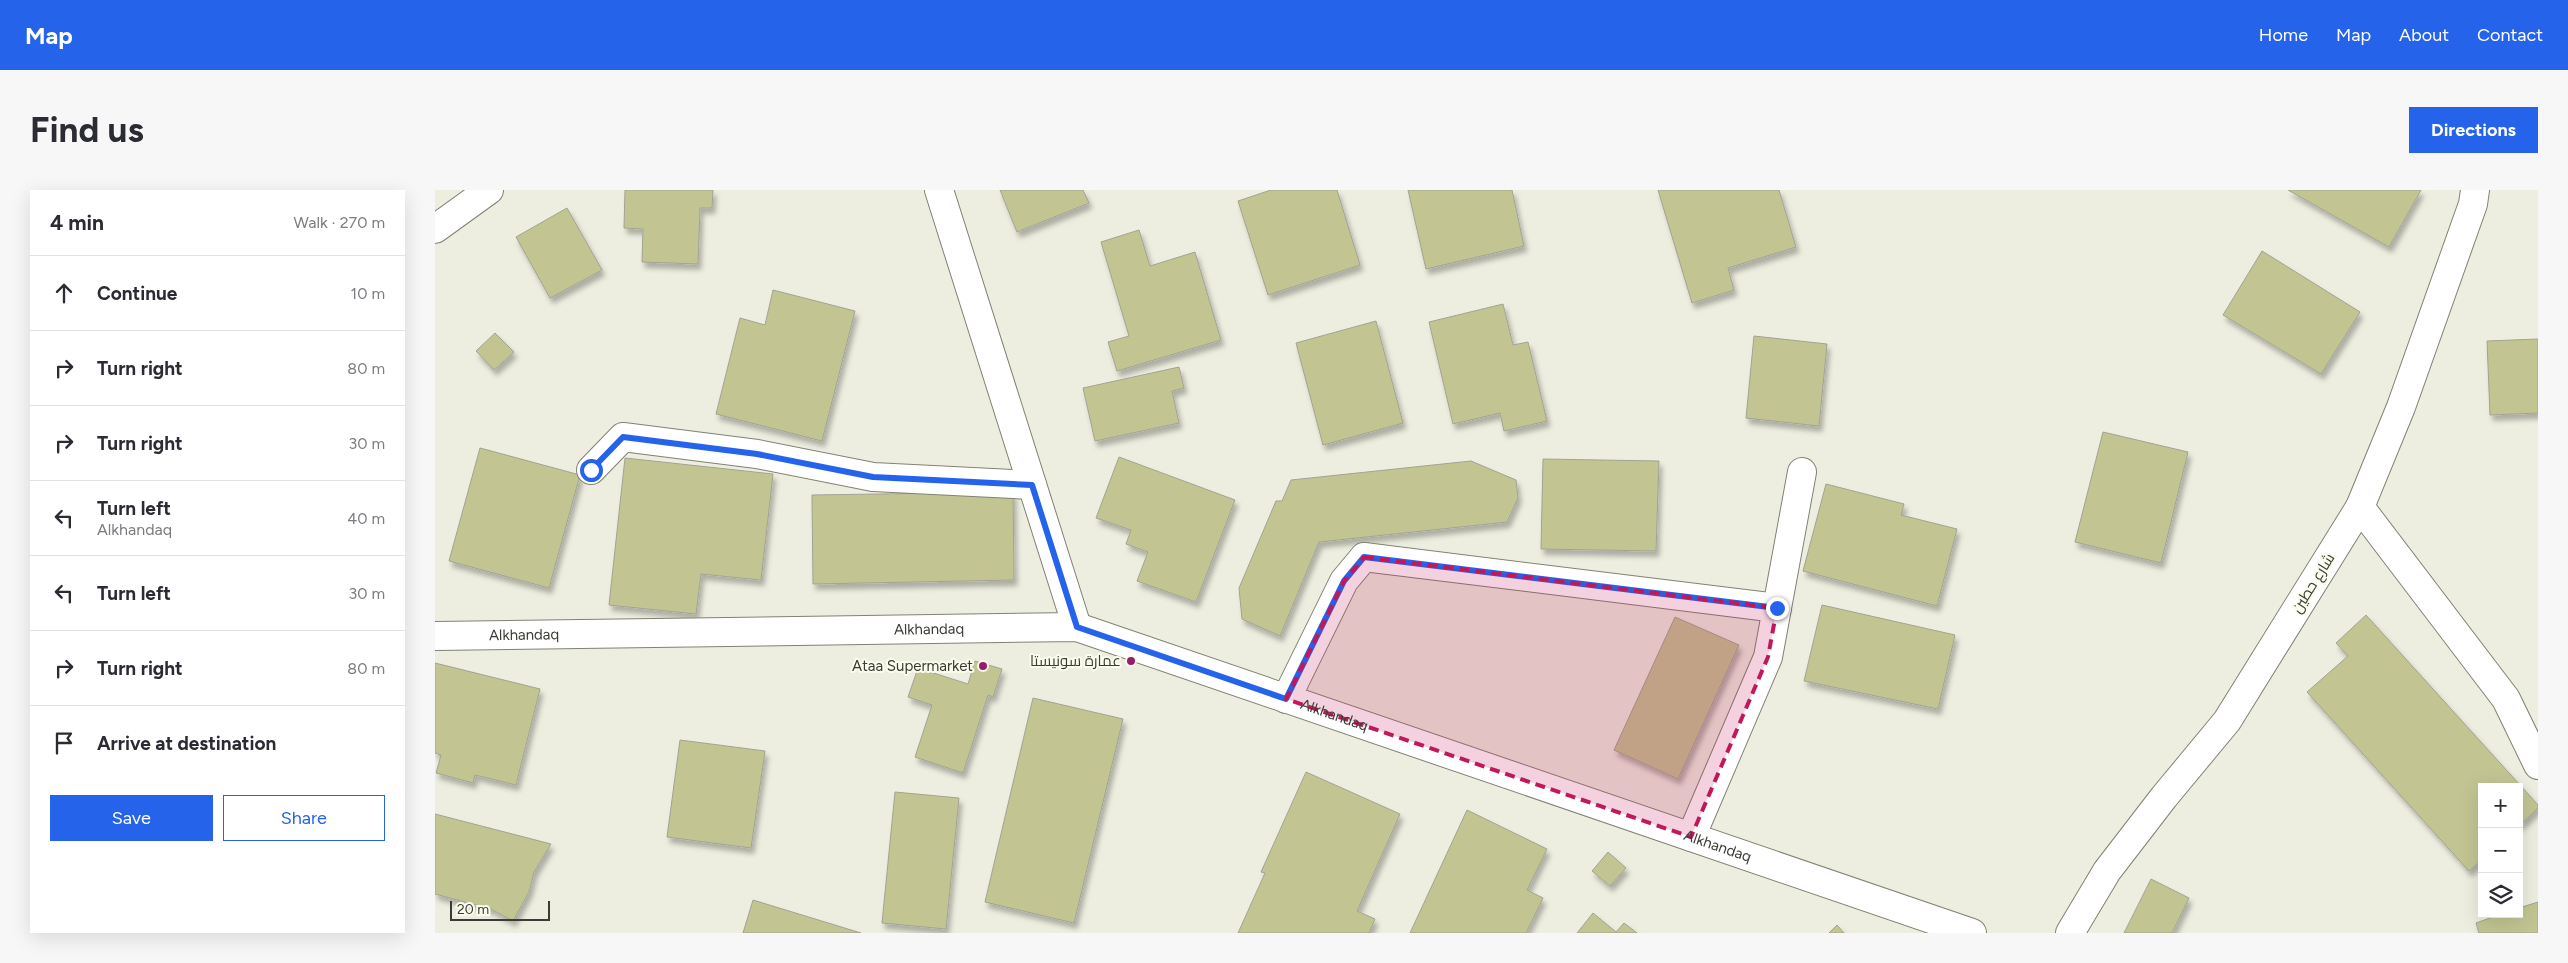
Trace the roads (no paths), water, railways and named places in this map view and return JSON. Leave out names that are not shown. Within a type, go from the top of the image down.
[{"type":"street","points":[[435,229],[489,190]]},
{"type":"street","points":[[939,190],[1077,627]]},
{"type":"street","name":"شارع حطين","points":[[2070,933],[2107,871],[2164,797],[2227,721],[2360,507],[2401,406],[2473,204],[2475,190]]},
{"type":"street","points":[[591,470],[623,437],[757,454],[873,477],[1032,485]]},
{"type":"street","points":[[1691,837],[1768,657],[1803,472]]},
{"type":"street","points":[[2360,507],[2506,699],[2538,765]]},
{"type":"street","points":[[1286,699],[1344,581],[1364,557],[1777,608]]},
{"type":"street","name":"Alkhandaq","points":[[435,636],[1077,627],[1972,933]]},
{"type":"place","name":"عمارة سونيستا","points":[[1131,661]]},
{"type":"place","name":"Ataa Supermarket","points":[[983,666]]}]
